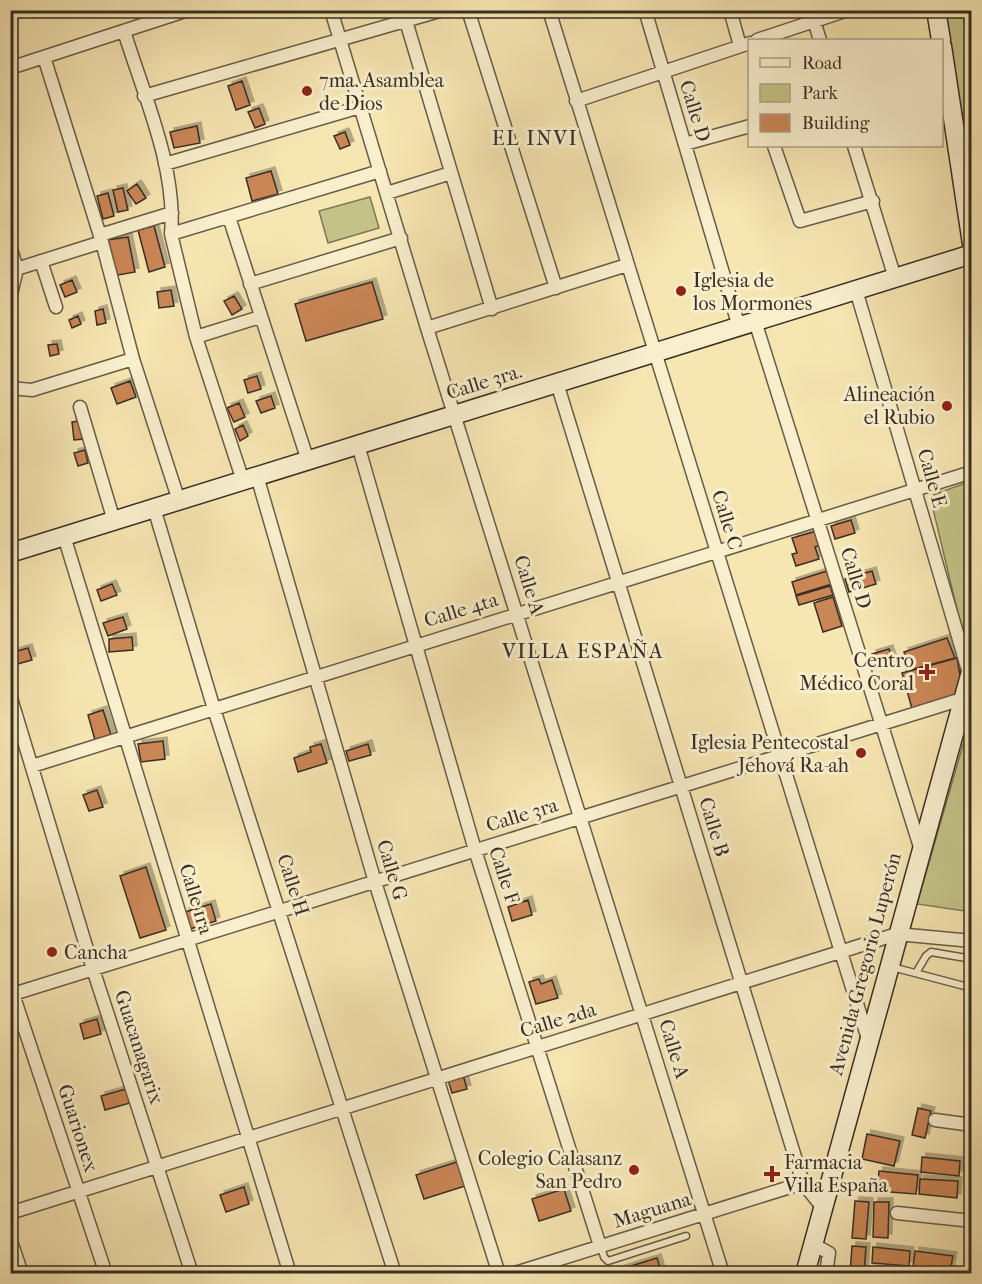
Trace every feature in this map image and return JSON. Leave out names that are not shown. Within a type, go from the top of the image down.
[{"type":"main road","points":[[936,10],[941,39]]},
{"type":"main road","points":[[943,53],[972,244]]},
{"type":"main road","name":"Calle 3ra.","points":[[10,553],[972,254]]},
{"type":"main road","name":"Avenida Gregorio Luperón","points":[[805,1274],[920,847],[969,684]]},
{"type":"street","points":[[10,68],[188,10]]},
{"type":"street","name":"Calle A","points":[[331,10],[427,328],[722,1271]]},
{"type":"street","points":[[144,96],[443,10]]},
{"type":"street","points":[[468,10],[556,288]]},
{"type":"street","name":"Calle C","points":[[549,10],[869,1040]]},
{"type":"street","name":"Calle D","points":[[645,10],[685,144],[818,521],[920,847]]},
{"type":"street","points":[[576,101],[745,44],[730,10]]},
{"type":"street","points":[[760,39],[848,10]]},
{"type":"street","points":[[406,21],[492,309]]},
{"type":"street","points":[[814,21],[820,39]]},
{"type":"street","name":"Calle G","points":[[124,31],[165,164],[172,213],[171,234],[196,337],[250,478],[316,676],[375,882],[499,1274]]},
{"type":"street","points":[[44,57],[101,239],[133,359],[179,501]]},
{"type":"street","points":[[165,164],[360,107]]},
{"type":"street","points":[[685,144],[748,127]]},
{"type":"street","points":[[774,147],[800,221],[873,201]]},
{"type":"street","points":[[854,147],[873,201],[895,278]]},
{"type":"street","points":[[171,234],[380,171]]},
{"type":"street","points":[[387,193],[451,173]]},
{"type":"street","points":[[14,270],[172,213]]},
{"type":"street","points":[[229,217],[308,461]]},
{"type":"street","points":[[250,284],[401,238]]},
{"type":"street","points":[[10,246],[14,270],[10,298]]},
{"type":"street","points":[[42,261],[56,307]]},
{"type":"street","points":[[427,328],[627,266]]},
{"type":"street","name":"Calle E","points":[[856,290],[969,684]]},
{"type":"street","points":[[196,337],[260,317]]},
{"type":"street","points":[[10,388],[32,390],[133,359]]},
{"type":"street","name":"Calle B","points":[[557,383],[803,1183],[823,1208]]},
{"type":"street","points":[[80,407],[114,521]]},
{"type":"street","name":"Calle F","points":[[358,445],[475,850],[600,1246]]},
{"type":"street","name":"Calle 4ta","points":[[32,766],[716,550],[818,521],[972,472]]},
{"type":"street","name":"Calle H","points":[[154,508],[214,709],[281,911],[394,1274]]},
{"type":"street","name":"Calle 1ra","points":[[64,536],[290,1274]]},
{"type":"street","name":"Calle 3ra","points":[[12,994],[882,724],[969,684]]},
{"type":"street","name":"Guacanagarix","points":[[10,695],[15,726],[32,766],[93,969],[192,1274]]},
{"type":"street","name":"Calle 2da","points":[[10,1213],[897,934],[972,941]]},
{"type":"street","name":"Guarionex","points":[[12,994],[106,1274]]},
{"type":"street","points":[[935,1120],[972,1125]]},
{"type":"street","name":"Maguana","points":[[512,1274],[803,1183]]},
{"type":"street","points":[[897,1213],[972,1221]]},
{"type":"street","points":[[10,1238],[22,1274]]},
{"type":"street","points":[[813,1244],[830,1253],[826,1274]]},
{"type":"lane","points":[[916,973],[931,952],[972,959]]},
{"type":"lane","points":[[888,966],[972,988]]},
{"type":"lane","points":[[600,1246],[604,1257],[609,1260],[686,1236]]},
{"type":"lane","points":[[700,1274],[722,1271]]},
{"type":"green space","points":[[941,11],[971,11],[971,200],[965,130]]},
{"type":"green space","points":[[370,197],[379,228],[328,243],[319,211]]},
{"type":"green space","points":[[971,481],[964,639],[930,496]]},
{"type":"green space","points":[[971,717],[971,912],[917,904]]},
{"type":"building","points":[[242,81],[250,105],[236,110],[228,86]]},
{"type":"building","points":[[259,108],[265,124],[255,128],[248,112]]},
{"type":"building","points":[[197,126],[200,143],[174,148],[170,132]]},
{"type":"building","points":[[345,132],[350,145],[340,149],[334,136]]},
{"type":"building","points":[[271,171],[278,194],[252,201],[246,178]]},
{"type":"building","points":[[137,184],[146,198],[136,204],[127,191]]},
{"type":"building","points":[[123,188],[128,210],[118,212],[113,190]]},
{"type":"building","points":[[108,193],[114,216],[103,219],[97,196]]},
{"type":"building","points":[[154,226],[165,267],[149,272],[138,230]]},
{"type":"building","points":[[128,237],[135,272],[113,276],[107,240]]},
{"type":"building","points":[[72,280],[77,292],[65,297],[60,285]]},
{"type":"building","points":[[372,282],[383,319],[306,341],[295,304]]},
{"type":"building","points":[[171,290],[174,306],[159,308],[157,292]]},
{"type":"building","points":[[234,296],[242,309],[232,315],[224,301]]},
{"type":"building","points":[[103,309],[106,323],[97,325],[95,311]]},
{"type":"building","points":[[78,316],[81,324],[72,328],[69,320]]},
{"type":"building","points":[[57,344],[59,354],[50,356],[48,345]]},
{"type":"building","points":[[257,376],[261,389],[248,393],[244,380]]},
{"type":"building","points":[[130,381],[136,397],[117,404],[111,388]]},
{"type":"building","points":[[271,396],[275,408],[261,413],[256,401]]},
{"type":"building","points":[[239,403],[245,417],[234,422],[227,408]]},
{"type":"building","points":[[81,421],[83,439],[74,440],[72,422]]},
{"type":"building","points":[[243,425],[248,436],[240,441],[235,429]]},
{"type":"building","points":[[85,450],[88,463],[78,466],[74,453]]},
{"type":"building","points":[[851,520],[855,533],[835,539],[831,526]]},
{"type":"building","points":[[817,531],[821,545],[815,547],[819,559],[796,566],[792,554],[797,553],[792,538]]},
{"type":"building","points":[[827,571],[832,584],[796,595],[792,582]]},
{"type":"building","points":[[872,571],[876,584],[849,592],[845,579]]},
{"type":"building","points":[[112,584],[117,595],[101,601],[97,590]]},
{"type":"building","points":[[830,586],[833,595],[799,605],[796,596]]},
{"type":"building","points":[[833,597],[842,626],[823,632],[814,603]]},
{"type":"building","points":[[123,617],[127,629],[108,636],[103,623]]},
{"type":"building","points":[[132,637],[133,650],[109,652],[109,639]]},
{"type":"building","points":[[947,638],[955,658],[910,670],[904,652]]},
{"type":"building","points":[[28,648],[32,660],[14,665],[11,653]]},
{"type":"building","points":[[889,649],[892,658],[875,663],[872,654]]},
{"type":"building","points":[[957,658],[961,681],[960,697],[913,712],[902,673]]},
{"type":"building","points":[[103,710],[111,735],[95,740],[88,715]]},
{"type":"building","points":[[163,741],[165,759],[141,762],[138,744]]},
{"type":"building","points":[[321,744],[327,763],[298,772],[294,758],[311,752],[310,747]]},
{"type":"building","points":[[368,744],[371,755],[349,761],[346,751]]},
{"type":"building","points":[[97,790],[103,807],[89,811],[83,795]]},
{"type":"building","points":[[146,867],[166,930],[140,938],[120,876]]},
{"type":"building","points":[[528,900],[532,915],[512,921],[508,907]]},
{"type":"building","points":[[211,904],[216,921],[190,929],[185,912]]},
{"type":"building","points":[[539,979],[541,984],[552,980],[558,998],[536,1004],[529,982]]},
{"type":"building","points":[[97,1019],[101,1034],[84,1039],[80,1024]]},
{"type":"building","points":[[463,1075],[467,1089],[452,1093],[448,1080]]},
{"type":"building","points":[[126,1089],[130,1103],[105,1110],[101,1096]]},
{"type":"building","points":[[918,1108],[931,1111],[925,1138],[912,1135]]},
{"type":"building","points":[[867,1134],[900,1141],[894,1166],[862,1159]]},
{"type":"building","points":[[922,1157],[960,1161],[959,1176],[921,1172]]},
{"type":"building","points":[[457,1162],[465,1186],[424,1199],[416,1175]]},
{"type":"building","points":[[879,1171],[918,1175],[916,1194],[877,1191]]},
{"type":"building","points":[[920,1179],[958,1181],[957,1198],[919,1194]]},
{"type":"building","points":[[244,1187],[249,1204],[226,1212],[220,1195]]},
{"type":"building","points":[[564,1189],[571,1211],[539,1221],[532,1199]]},
{"type":"building","points":[[855,1201],[869,1202],[866,1239],[852,1238]]},
{"type":"building","points":[[874,1202],[889,1202],[888,1238],[873,1237]]},
{"type":"building","points":[[852,1246],[866,1247],[864,1274],[850,1274]]},
{"type":"building","points":[[873,1247],[910,1251],[909,1266],[872,1263]]},
{"type":"building","points":[[915,1251],[953,1256],[950,1272],[913,1267]]},
{"type":"building","points":[[657,1258],[662,1274],[619,1274],[618,1270]]},
{"type":"building","points":[[870,1269],[906,1273],[906,1274],[869,1274]]},
{"type":"place","name":"7ma. Asamblea de Dios","points":[[307,91]]},
{"type":"place","name":"Iglesia de los Mormones","points":[[681,291]]},
{"type":"place","name":"Alineación el Rubio","points":[[947,406]]},
{"type":"place","name":"Centro Médico Coral","points":[[927,672]]},
{"type":"place","name":"Iglesia Pentecostal Jehová Ra-ah","points":[[861,753]]},
{"type":"place","name":"Cancha","points":[[52,952]]},
{"type":"place","name":"Colegio Calasanz San Pedro","points":[[634,1170]]},
{"type":"place","name":"Farmacia Villa España","points":[[772,1174]]},
{"type":"district","name":"EL INVI","points":[[535,138]]},
{"type":"district","name":"VILLA ESPAÑA","points":[[583,651]]}]
